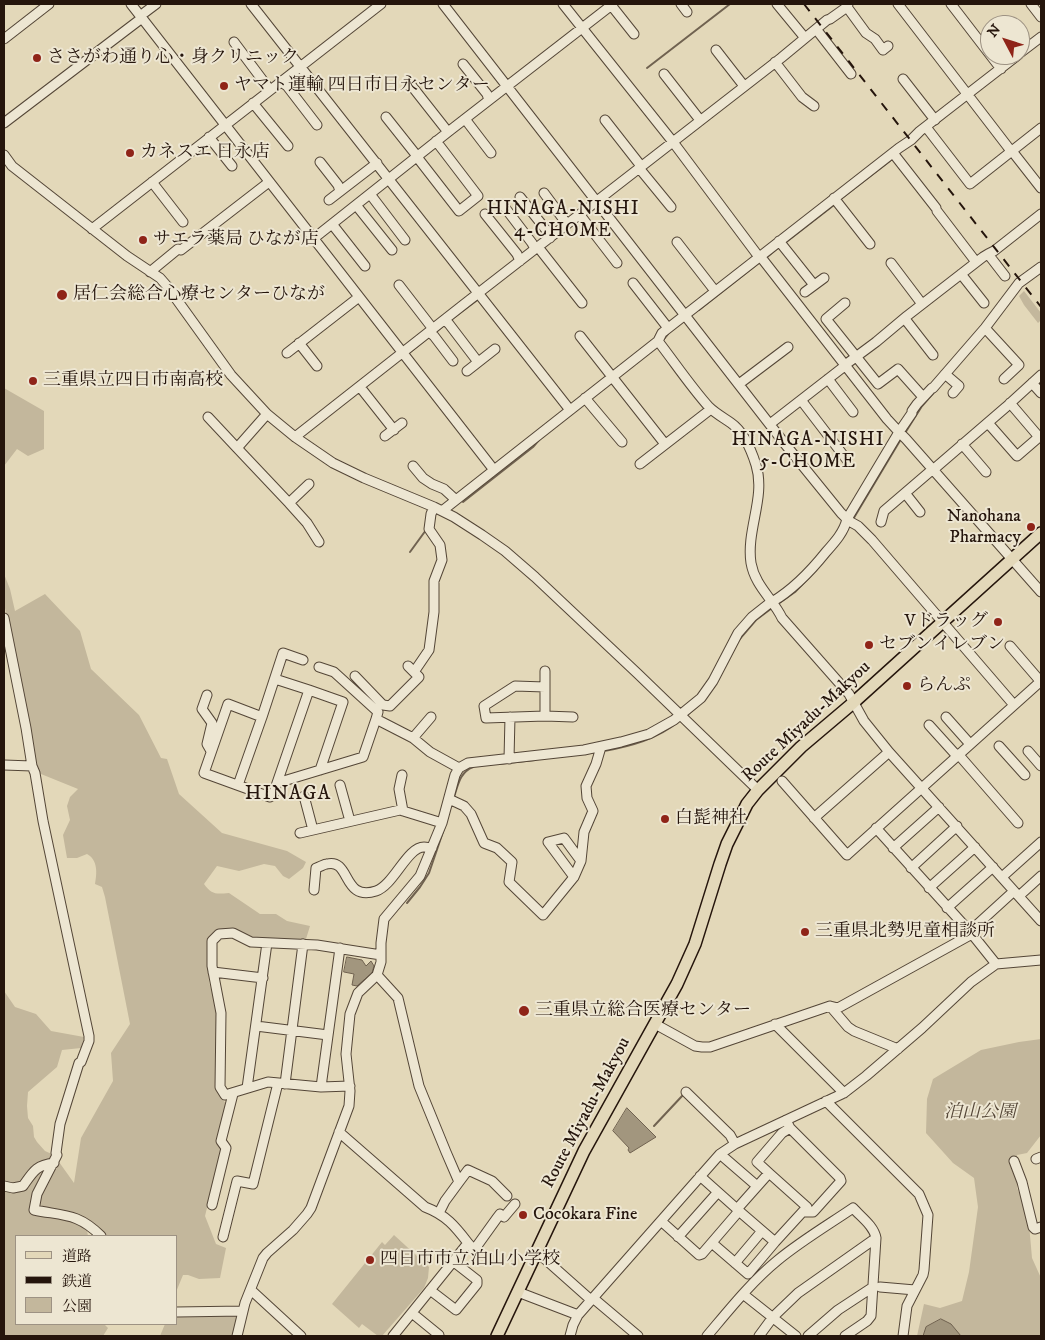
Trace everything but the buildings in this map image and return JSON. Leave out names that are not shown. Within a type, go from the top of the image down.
[{"type":"main road","name":"Route Miyadu-Makyou","points":[[497,1336],[584,1151],[678,984],[695,944],[727,844],[746,804],[801,747],[853,703],[1041,534]]},
{"type":"street","points":[[4,39],[49,4]]},
{"type":"street","points":[[131,4],[494,470]]},
{"type":"street","points":[[4,123],[156,4]]},
{"type":"street","points":[[252,4],[570,410]]},
{"type":"street","points":[[92,229],[381,4]]},
{"type":"street","points":[[443,4],[841,513],[872,540],[1014,705]]},
{"type":"street","points":[[563,4],[673,142],[759,256],[887,419],[934,469],[1041,592]]},
{"type":"street","points":[[313,239],[612,4],[634,34]]},
{"type":"street","points":[[680,4],[687,12]]},
{"type":"street","points":[[777,4],[805,38]]},
{"type":"street","points":[[898,4],[1041,188]]},
{"type":"street","points":[[951,4],[1000,69]]},
{"type":"street","points":[[1031,4],[1041,17]]},
{"type":"street","points":[[295,437],[847,5],[866,33],[883,50],[888,46]]},
{"type":"street","points":[[816,29],[851,74]]},
{"type":"street","points":[[1030,46],[1041,37]]},
{"type":"street","points":[[234,42],[270,90]]},
{"type":"street","points":[[716,50],[744,86]]},
{"type":"street","points":[[775,62],[802,97],[814,106]]},
{"type":"street","points":[[463,64],[487,94],[489,100]]},
{"type":"street","points":[[277,783],[363,757],[378,711],[383,705],[390,706],[419,677],[411,669],[429,650],[434,612],[434,581],[442,560],[440,545],[429,528],[430,514],[456,500],[658,341],[662,333],[668,328],[1005,65]]},
{"type":"street","points":[[664,74],[700,120]]},
{"type":"street","points":[[903,79],[935,120]]},
{"type":"street","points":[[281,82],[287,86],[317,125]]},
{"type":"street","points":[[411,85],[448,132]]},
{"type":"street","points":[[253,103],[288,146]]},
{"type":"street","points":[[386,117],[459,211],[478,196],[436,141]]},
{"type":"street","points":[[465,119],[491,153]]},
{"type":"street","points":[[604,120],[671,207]]},
{"type":"street","points":[[926,127],[970,184],[1041,128]]},
{"type":"street","points":[[209,137],[232,166]]},
{"type":"street","points":[[892,153],[976,262]]},
{"type":"street","points":[[4,155],[12,166],[127,256],[160,278],[231,375],[267,414],[295,437],[333,463],[438,509],[482,534],[514,558],[684,717],[758,790]]},
{"type":"street","points":[[320,162],[340,191]]},
{"type":"street","points":[[328,200],[377,163]]},
{"type":"street","points":[[152,182],[183,222]]},
{"type":"street","points":[[150,272],[269,182]]},
{"type":"street","points":[[544,193],[567,224]]},
{"type":"street","points":[[370,194],[406,240]]},
{"type":"street","points":[[520,197],[547,231],[550,238]]},
{"type":"street","points":[[834,198],[870,244]]},
{"type":"street","points":[[356,205],[392,250]]},
{"type":"street","points":[[503,205],[582,303]]},
{"type":"street","points":[[485,214],[517,254],[520,261]]},
{"type":"street","points":[[770,424],[976,262],[994,251],[1041,214]]},
{"type":"street","points":[[580,215],[617,262]]},
{"type":"street","points":[[332,224],[365,266]]},
{"type":"street","points":[[779,241],[814,285]]},
{"type":"street","points":[[677,242],[715,291]]},
{"type":"street","points":[[988,254],[1005,276]]},
{"type":"street","points":[[890,263],[922,304]]},
{"type":"street","points":[[237,1336],[243,1311],[263,1258],[293,1230],[311,1208],[349,1106],[350,1086],[346,1054],[350,1014],[358,993],[377,975],[381,962],[384,920],[420,876],[452,800],[455,775],[459,768],[468,763],[584,750],[600,750],[649,734],[674,720],[684,717],[713,681],[738,633],[752,617],[773,604],[810,573],[839,536],[902,435],[917,404],[947,376],[986,329],[1019,283],[1041,267]]},
{"type":"street","points":[[961,274],[984,303]]},
{"type":"street","points":[[805,292],[824,278]]},
{"type":"street","points":[[633,283],[668,328]]},
{"type":"street","points":[[398,285],[453,361]]},
{"type":"street","points":[[287,353],[359,298]]},
{"type":"street","points":[[845,303],[826,319],[878,384],[898,369],[923,397]]},
{"type":"street","points":[[905,319],[933,355]]},
{"type":"street","points":[[445,320],[478,362]]},
{"type":"street","points":[[986,329],[1019,366],[1004,379]]},
{"type":"street","points":[[580,336],[665,444]]},
{"type":"street","points":[[658,341],[711,409],[733,424],[748,443],[756,463],[759,486],[750,537],[751,563],[760,587],[782,618],[849,694],[864,721],[889,752],[1016,894],[1039,915]]},
{"type":"street","points":[[300,344],[317,366]]},
{"type":"street","points":[[739,384],[788,347]]},
{"type":"street","points":[[466,371],[495,349]]},
{"type":"street","points":[[881,522],[884,511],[1041,374]]},
{"type":"street","points":[[947,376],[959,386],[953,393]]},
{"type":"street","points":[[828,379],[853,412]]},
{"type":"street","points":[[1032,383],[1041,393]]},
{"type":"street","points":[[360,387],[394,430]]},
{"type":"street","points":[[585,398],[622,442]]},
{"type":"street","points":[[801,400],[847,460]]},
{"type":"street","points":[[988,422],[1017,456],[1039,437],[1010,403]]},
{"type":"street","points":[[640,464],[711,409]]},
{"type":"street","points":[[237,448],[267,414]]},
{"type":"street","points":[[208,417],[307,523],[319,542]]},
{"type":"street","points":[[385,436],[402,423]]},
{"type":"street","points":[[962,444],[986,472]]},
{"type":"street","points":[[413,466],[424,478],[456,500]]},
{"type":"street","points":[[289,503],[309,484]]},
{"type":"street","points":[[905,493],[920,512]]},
{"type":"street","points":[[4,618],[43,821],[89,1036],[89,1041],[79,1063],[60,1124],[57,1155],[37,1194],[34,1210],[80,1220],[90,1225],[100,1235]]},
{"type":"street","points":[[782,781],[847,855],[921,787],[959,756],[970,744],[1041,682],[1010,646]]},
{"type":"street","points":[[238,785],[283,653],[303,660]]},
{"type":"street","points":[[319,667],[334,672],[378,711],[430,752],[459,768]]},
{"type":"street","points":[[545,671],[545,716]]},
{"type":"street","points":[[355,676],[378,711]]},
{"type":"street","points":[[275,679],[344,702],[320,770]]},
{"type":"street","points":[[545,687],[515,686],[484,706],[486,718],[573,717]]},
{"type":"street","points":[[262,717],[228,704],[204,773],[270,797],[273,795],[309,690]]},
{"type":"street","points":[[207,695],[202,709],[212,722],[207,744],[212,751]]},
{"type":"street","points":[[413,738],[431,717]]},
{"type":"street","points":[[509,759],[510,717]]},
{"type":"street","points":[[946,717],[970,744]]},
{"type":"street","points":[[929,725],[1018,823]]},
{"type":"street","points":[[999,746],[1025,775]]},
{"type":"street","points":[[452,800],[464,806],[471,814],[484,843],[497,848],[512,862],[509,882],[543,915],[574,877],[581,861],[584,832],[593,811],[586,786],[600,750]]},
{"type":"street","points":[[1028,751],[1041,766]]},
{"type":"street","points":[[814,818],[889,752]]},
{"type":"street","points":[[4,765],[32,766]]},
{"type":"street","points":[[402,775],[399,790],[402,811]]},
{"type":"street","points":[[340,785],[350,821]]},
{"type":"street","points":[[304,796],[313,830]]},
{"type":"street","points":[[893,848],[939,807]]},
{"type":"street","points":[[300,833],[400,810],[442,823]]},
{"type":"street","points":[[911,868],[957,826]]},
{"type":"street","points":[[876,828],[996,964]]},
{"type":"street","points":[[574,877],[548,842],[564,838],[581,861]]},
{"type":"street","points":[[1002,877],[1041,842]]},
{"type":"street","points":[[929,888],[975,846]]},
{"type":"street","points":[[314,890],[316,868],[334,863],[342,868],[352,887],[360,892],[383,888],[415,850],[424,847],[432,848]]},
{"type":"street","points":[[947,908],[993,867]]},
{"type":"street","points":[[656,1024],[690,1044],[710,1047],[830,1006],[838,1008],[970,933],[1016,894],[1041,876]]},
{"type":"street","points":[[350,1086],[321,1087],[268,1082],[225,1095],[220,1087],[221,1013],[212,972],[212,942],[219,934],[233,933],[251,942],[317,945],[381,955]]},
{"type":"street","points":[[247,1088],[267,943]]},
{"type":"street","points":[[223,1237],[237,1181],[253,1184],[282,1083],[292,1031],[303,944]]},
{"type":"street","points":[[321,1087],[340,948]]},
{"type":"street","points":[[570,1336],[578,1315],[720,1154],[735,1144],[788,1124],[844,1093],[898,1049],[972,982],[996,964],[1041,960]]},
{"type":"street","points":[[212,972],[263,978]]},
{"type":"street","points":[[377,975],[398,998],[419,1086],[460,1182]]},
{"type":"street","points":[[830,1006],[854,1031],[898,1049]]},
{"type":"street","points":[[775,1024],[844,1093]]},
{"type":"street","points":[[256,1026],[328,1035]]},
{"type":"street","points":[[686,1092],[730,1135],[735,1144]]},
{"type":"street","points":[[212,1205],[226,1148],[221,1141],[233,1094]]},
{"type":"street","points":[[826,1102],[919,1194],[928,1215],[923,1275],[907,1306],[903,1336]]},
{"type":"street","points":[[712,1243],[748,1274],[807,1207],[757,1162],[788,1124]]},
{"type":"street","points":[[788,1124],[841,1181],[813,1212],[803,1212]]},
{"type":"street","points":[[339,1132],[425,1207],[439,1213],[455,1227],[474,1250],[500,1214],[504,1217],[514,1204]]},
{"type":"street","points":[[720,1154],[757,1186]]},
{"type":"street","points":[[1014,1160],[1022,1182],[1033,1227],[1041,1227]]},
{"type":"street","points":[[4,1186],[14,1188],[23,1186],[32,1172],[38,1167],[54,1162]]},
{"type":"street","points":[[439,1213],[445,1201],[468,1170],[492,1181],[507,1196]]},
{"type":"street","points":[[661,1221],[699,1256],[712,1243],[769,1173]]},
{"type":"street","points":[[700,1176],[775,1242]]},
{"type":"street","points":[[678,1237],[718,1192]]},
{"type":"street","points":[[707,1336],[743,1294],[778,1260],[853,1208],[875,1233],[876,1287],[871,1316],[867,1321],[844,1336]]},
{"type":"street","points":[[735,1263],[762,1231]]},
{"type":"street","points":[[759,1336],[773,1317],[789,1301],[807,1286],[876,1238]]},
{"type":"street","points":[[393,1336],[468,1243]]},
{"type":"street","points":[[537,1252],[638,1336]]},
{"type":"street","points":[[430,1290],[456,1310],[477,1284],[477,1280],[454,1262]]},
{"type":"street","points":[[808,1336],[838,1310],[876,1287],[915,1290]]},
{"type":"street","points":[[251,1290],[301,1336]]},
{"type":"street","points":[[518,1292],[578,1315]]},
{"type":"street","points":[[743,1294],[796,1336]]},
{"type":"street","points":[[178,1312],[243,1311]]},
{"type":"street","points":[[412,1313],[439,1334]]},
{"type":"green space","points":[[1024,291],[1041,313],[1041,320],[1038,323],[1019,296]]},
{"type":"green space","points":[[4,388],[44,411],[44,449],[28,456],[17,449],[4,466]]},
{"type":"green space","points":[[4,574],[15,611],[45,594],[80,631],[91,669],[139,715],[161,758],[167,759],[179,794],[222,833],[287,851],[306,862],[303,868],[289,879],[283,876],[275,866],[264,864],[239,871],[217,866],[204,884],[215,893],[229,893],[260,914],[276,914],[287,921],[310,926],[306,939],[253,937],[238,930],[223,929],[213,933],[209,942],[209,982],[217,1011],[222,1098],[226,1104],[218,1144],[221,1151],[205,1216],[216,1244],[226,1248],[220,1278],[199,1279],[183,1275],[178,1287],[178,1235],[102,1235],[87,1230],[88,1235],[15,1235],[15,1325],[105,1325],[108,1328],[103,1336],[4,1336],[4,991],[15,1007],[36,1014],[51,1031],[84,1037],[81,1048],[62,1050],[57,1067],[28,1092],[27,1106],[28,1118],[33,1126],[34,1137],[37,1142],[45,1151],[54,1155],[74,1183],[81,1138],[113,1081],[111,1053],[130,1024],[105,897],[102,887],[95,884],[95,863],[87,854],[77,858],[67,858],[63,835],[70,820],[67,806],[70,797],[78,789],[37,771],[4,603]]},
{"type":"green space","name":"泊山公園","points":[[1041,1039],[1041,1135],[1027,1153],[1017,1155],[1017,1188],[1028,1213],[1032,1258],[1041,1278],[1041,1336],[917,1336],[924,1304],[940,1308],[962,1301],[969,1272],[978,1207],[974,1178],[953,1163],[926,1133],[927,1099],[933,1079],[981,1050]]},
{"type":"green space","points":[[394,1235],[429,1267],[428,1278],[424,1288],[382,1336],[378,1336],[362,1324],[359,1328],[332,1304],[382,1242],[385,1245]]},
{"type":"green space","points":[[237,1314],[233,1336],[160,1336],[165,1325],[178,1325],[178,1316]]},
{"type":"shaded area","points":[[347,957],[362,960],[366,966],[371,961],[374,966],[372,973],[357,986],[352,985],[354,974],[344,972]]},
{"type":"shaded area","points":[[627,1108],[656,1137],[630,1153],[629,1148],[613,1131]]},
{"type":"shaded area","points":[[941,1319],[951,1324],[961,1336],[923,1336],[926,1327]]},
{"type":"waterway","points":[[647,68],[730,4]]},
{"type":"waterway","points":[[1005,70],[1012,65]]},
{"type":"waterway","points":[[935,125],[947,115]]},
{"type":"waterway","points":[[842,198],[890,161]]},
{"type":"waterway","points":[[785,243],[834,205]]},
{"type":"waterway","points":[[766,258],[778,248]]},
{"type":"waterway","points":[[699,310],[760,262]]},
{"type":"waterway","points":[[452,319],[480,298]]},
{"type":"waterway","points":[[436,332],[443,326]]},
{"type":"waterway","points":[[663,340],[668,334]]},
{"type":"waterway","points":[[409,353],[429,337]]},
{"type":"waterway","points":[[905,433],[922,406],[936,390]]},
{"type":"waterway","points":[[852,521],[901,439]]},
{"type":"waterway","points":[[463,502],[533,447],[539,440]]},
{"type":"waterway","points":[[410,552],[426,530]]},
{"type":"waterway","points":[[778,604],[795,592],[817,569]]},
{"type":"waterway","points":[[738,641],[756,620],[772,608]]},
{"type":"waterway","points":[[686,716],[699,705]]},
{"type":"waterway","points":[[604,751],[643,741],[661,733],[678,722]]},
{"type":"waterway","points":[[498,764],[535,760]]},
{"type":"waterway","points":[[454,797],[462,776],[473,767]]},
{"type":"waterway","points":[[407,903],[429,873],[445,826]]},
{"type":"waterway","points":[[654,1126],[683,1095]]},
{"type":"railway","points":[[804,4],[1041,307]]},
{"type":"place","name":"ささがわ通り心・身クリニック","points":[[37,58]]},
{"type":"place","name":"ヤマト運輸 四日市日永センター","points":[[224,86]]},
{"type":"place","name":"カネスエ 日永店","points":[[130,153]]},
{"type":"place","name":"サエラ薬局 ひなが店","points":[[143,240]]},
{"type":"place","name":"居仁会総合心療センターひなが","points":[[62,295]]},
{"type":"place","name":"三重県立四日市南高校","points":[[33,381]]},
{"type":"place","name":"Nanohana Pharmacy","points":[[1031,527]]},
{"type":"place","name":"Vドラッグ","points":[[998,622]]},
{"type":"place","name":"セブンイレブン","points":[[869,645]]},
{"type":"place","name":"らんぷ","points":[[907,686]]},
{"type":"place","name":"白髭神社","points":[[665,819]]},
{"type":"place","name":"三重県北勢児童相談所","points":[[805,932]]},
{"type":"place","name":"三重県立総合医療センター","points":[[524,1011]]},
{"type":"place","name":"Cocokara Fine","points":[[523,1215]]},
{"type":"place","name":"四日市市立泊山小学校","points":[[370,1260]]},
{"type":"district","name":"HINAGA-NISHI 4-CHOME","points":[[563,221]]},
{"type":"district","name":"HINAGA-NISHI 5-CHOME","points":[[808,452]]},
{"type":"district","name":"HINAGA","points":[[288,795]]}]
